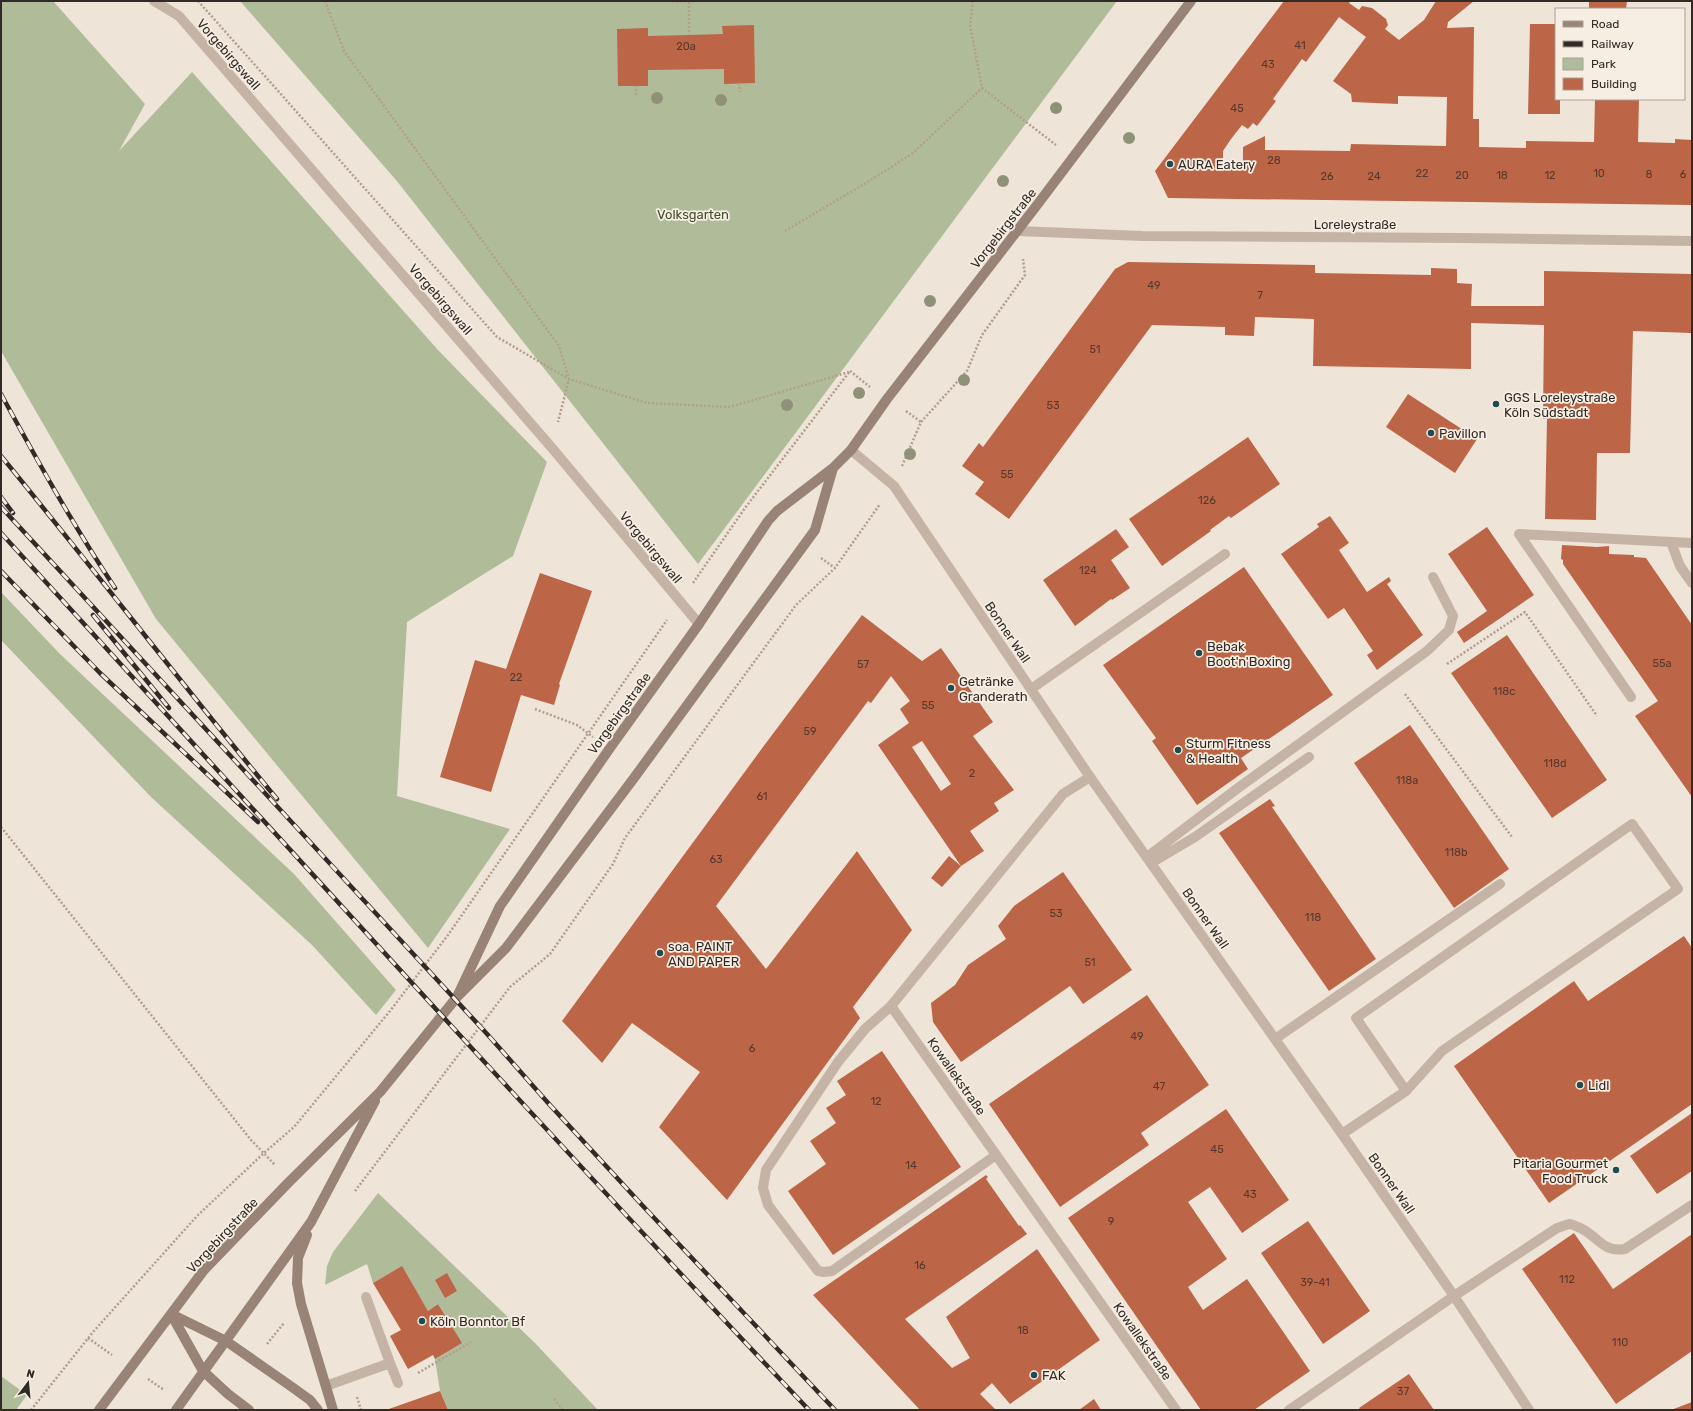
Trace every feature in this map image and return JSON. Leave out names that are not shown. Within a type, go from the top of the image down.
[{"type":"main road","name":"Vorgebirgstraße","points":[[457,996],[500,906],[610,748],[699,624],[768,521],[777,511],[833,468],[851,450],[887,399],[1018,231],[1190,1]]},
{"type":"main road","name":"Vorgebirgstraße","points":[[99,1410],[204,1270],[289,1182],[380,1092],[457,996],[506,948],[634,778],[815,530],[833,468]]},
{"type":"main road","name":"Vorgebirgstraße","points":[[176,1410],[311,1222],[380,1092]]},
{"type":"main road","points":[[311,1222],[298,1258],[297,1283],[301,1304],[333,1410]]},
{"type":"main road","points":[[171,1314],[226,1341],[310,1400],[318,1410]]},
{"type":"main road","points":[[171,1314],[203,1371],[228,1394],[249,1410]]},
{"type":"street","name":"Vorgebirgswall","points":[[154,1],[179,16],[552,448],[679,602],[699,624]]},
{"type":"street","name":"Loreleystraße","points":[[1018,231],[1142,236],[1692,241]]},
{"type":"street","name":"Bonner Wall","points":[[851,450],[894,486],[1090,777],[1342,1134],[1454,1296],[1529,1410]]},
{"type":"street","points":[[1630,697],[1519,534],[1692,543]]},
{"type":"street","points":[[1671,542],[1680,566],[1692,583]]},
{"type":"street","points":[[1031,689],[1225,554]]},
{"type":"street","points":[[1149,860],[1238,788],[1427,651],[1449,630],[1453,616],[1433,577]]},
{"type":"street","points":[[1149,860],[1196,837],[1309,757]]},
{"type":"street","points":[[996,1155],[832,1271],[818,1271],[768,1205],[762,1188],[766,1170],[838,1062],[865,1029],[891,1006],[1064,794],[1090,777]]},
{"type":"street","points":[[1342,1134],[1406,1091],[1442,1051],[1678,889],[1632,824],[1356,1018],[1406,1091]]},
{"type":"street","points":[[1275,1039],[1500,884]]},
{"type":"street","name":"Kowallekstraße","points":[[891,1006],[1176,1410]]},
{"type":"street","points":[[1290,1410],[1454,1296],[1557,1228],[1570,1224],[1585,1230],[1602,1245],[1608,1248],[1616,1250],[1625,1249],[1692,1205]]},
{"type":"street","points":[[366,1297],[398,1383]]},
{"type":"street","points":[[326,1386],[390,1363]]},
{"type":"path","points":[[31,1410],[93,1332],[197,1216],[294,1127],[390,1010],[448,935],[745,508],[850,371],[730,407],[647,403],[569,379],[497,337],[198,1]]},
{"type":"path","points":[[325,1],[344,51],[559,346],[569,379],[552,448]]},
{"type":"path","points":[[668,1],[698,1]]},
{"type":"path","points":[[973,1],[970,25],[982,88],[1073,158]]},
{"type":"path","points":[[689,2],[690,35]]},
{"type":"path","points":[[739,83],[740,92]]},
{"type":"path","points":[[636,86],[636,95]]},
{"type":"path","points":[[785,231],[913,153],[982,88]]},
{"type":"path","points":[[353,1193],[510,987],[550,954],[613,864],[625,838],[796,605],[835,568],[894,486],[921,422],[967,370],[982,336],[1025,275],[1018,231]]},
{"type":"path","points":[[1443,668],[1525,612],[1597,716]]},
{"type":"path","points":[[1398,698],[1411,689]]},
{"type":"path","points":[[1404,693],[1512,837]]},
{"type":"path","points":[[535,709],[577,725]]},
{"type":"path","points":[[1,827],[251,1140],[289,1182]]},
{"type":"path","points":[[426,1369],[471,1342]]},
{"type":"path","points":[[554,1399],[563,1410]]},
{"type":"green space","points":[[1,1],[53,1],[145,104],[119,151],[192,72],[438,350],[547,462],[513,556],[407,622],[397,796],[510,829],[428,948],[156,619],[1,351]]},
{"type":"green space","name":"Volksgarten","points":[[240,1],[1117,1],[698,564],[396,180]]},
{"type":"green space","points":[[1,592],[60,654],[294,874],[396,990],[376,1015],[312,945],[151,797],[1,640]]},
{"type":"green space","points":[[378,1193],[535,1343],[598,1410],[448,1410],[440,1391],[435,1359],[461,1343],[438,1304],[428,1311],[401,1267],[373,1283],[367,1264],[325,1285],[327,1266],[333,1252]]},
{"type":"green space","points":[[1,1376],[27,1395],[16,1410],[1,1410]]},
{"type":"building","points":[[1284,1],[1350,1],[1349,3],[1359,10],[1362,6],[1372,8],[1386,19],[1388,25],[1385,29],[1399,40],[1424,20],[1436,1],[1474,1],[1448,22],[1447,28],[1474,27],[1473,119],[1479,119],[1479,147],[1526,148],[1526,141],[1594,142],[1595,100],[1639,100],[1638,142],[1675,143],[1675,139],[1692,140],[1692,205],[1168,198],[1155,171]],"holes":[[[1339,17],[1366,37],[1333,81],[1351,94],[1352,102],[1398,104],[1398,96],[1447,97],[1446,146],[1351,144],[1350,151],[1265,150],[1265,136],[1243,147],[1243,169],[1223,169],[1223,151],[1231,139],[1242,125],[1248,129],[1253,123],[1257,126],[1276,101],[1273,99],[1302,59],[1306,62]]]},
{"type":"building","points":[[1589,1],[1627,1],[1626,8],[1589,8]]},
{"type":"building","points":[[1530,24],[1555,24],[1555,100],[1560,100],[1560,114],[1528,114]]},
{"type":"building","points":[[754,25],[755,83],[724,84],[724,69],[648,70],[648,86],[618,86],[617,29],[648,28],[648,36],[689,35],[723,34],[722,26]]},
{"type":"building","points":[[1128,262],[1315,265],[1315,273],[1431,275],[1431,268],[1457,269],[1457,283],[1472,284],[1471,306],[1544,306],[1544,271],[1692,274],[1692,333],[1633,331],[1630,453],[1597,453],[1596,520],[1545,519],[1547,419],[1543,419],[1544,325],[1471,323],[1471,369],[1313,366],[1314,319],[1255,317],[1254,336],[1225,335],[1225,327],[1152,325],[1009,519],[975,494],[984,482],[962,466],[979,443],[983,447],[1115,269]]},
{"type":"building","name":"Pavillon","points":[[1408,394],[1477,439],[1455,473],[1386,427]]},
{"type":"building","points":[[1248,437],[1280,484],[1231,518],[1229,516],[1210,530],[1211,531],[1162,566],[1129,519]]},
{"type":"building","points":[[1330,516],[1349,543],[1339,550],[1367,592],[1389,577],[1391,581],[1387,584],[1423,635],[1377,670],[1367,655],[1373,651],[1344,608],[1328,619],[1281,554],[1319,527],[1317,524]]},
{"type":"building","points":[[1487,527],[1534,595],[1464,643],[1457,632],[1487,611],[1448,554]]},
{"type":"building","points":[[1116,529],[1129,547],[1111,560],[1130,588],[1112,600],[1111,599],[1075,626],[1043,580]]},
{"type":"building","points":[[1562,545],[1597,547],[1609,546],[1609,554],[1634,555],[1634,557],[1646,558],[1692,625],[1692,797],[1635,716],[1658,701],[1563,564],[1563,560],[1561,559]]},
{"type":"building","points":[[1244,567],[1333,695],[1241,758],[1248,769],[1197,805],[1152,741],[1156,738],[1103,665]]},
{"type":"building","points":[[540,573],[592,591],[559,684],[560,685],[554,705],[521,695],[491,792],[440,777],[475,660],[506,669]]},
{"type":"building","points":[[862,615],[922,661],[941,648],[993,722],[973,736],[1014,790],[994,803],[999,811],[970,831],[984,851],[961,866],[878,745],[909,723],[900,709],[910,701],[891,676],[871,703],[868,701],[716,906],[766,969],[857,851],[912,930],[853,1007],[860,1018],[727,1200],[659,1127],[700,1072],[632,1023],[602,1063],[562,1021]],"holes":[[[922,741],[951,784],[941,791],[912,747]]]},
{"type":"building","points":[[1507,635],[1607,780],[1552,818],[1451,673]]},
{"type":"building","points":[[1410,725],[1509,869],[1454,908],[1354,763]]},
{"type":"building","points":[[1270,799],[1275,806],[1272,807],[1376,959],[1329,991],[1219,833]]},
{"type":"building","points":[[949,856],[961,866],[942,887],[931,878]]},
{"type":"building","points":[[1063,872],[1132,970],[1083,1004],[1070,986],[961,1062],[933,1022],[931,1003],[955,985],[968,965],[1006,939],[998,926],[1014,906]]},
{"type":"building","name":"Lidl","points":[[1684,936],[1692,948],[1692,1104],[1549,1203],[1454,1066],[1574,981],[1588,1001]]},
{"type":"building","points":[[1147,995],[1209,1085],[1141,1133],[1149,1145],[1060,1207],[989,1104]]},
{"type":"building","points":[[882,1051],[961,1167],[833,1255],[788,1191],[826,1164],[810,1141],[836,1123],[826,1108],[846,1095],[837,1081]]},
{"type":"building","points":[[1226,1109],[1289,1200],[1242,1233],[1210,1187],[1188,1202],[1227,1259],[1188,1287],[1203,1310],[1247,1279],[1310,1371],[1254,1410],[1201,1410],[1068,1218]]},
{"type":"building","points":[[1692,1113],[1692,1171],[1657,1194],[1630,1156]]},
{"type":"building","points":[[986,1175],[988,1177],[986,1179],[1019,1226],[1020,1225],[1027,1234],[905,1319],[952,1368],[970,1358],[946,1317],[1037,1249],[1100,1340],[1010,1404],[992,1383],[980,1394],[996,1410],[920,1410],[813,1295]]},
{"type":"building","points":[[1308,1221],[1370,1311],[1323,1344],[1261,1253]]},
{"type":"building","points":[[1574,1233],[1613,1289],[1692,1234],[1692,1351],[1616,1404],[1522,1269]]},
{"type":"building","name":"Köln Bonntor Bf","points":[[402,1266],[428,1311],[438,1304],[462,1343],[435,1359],[433,1355],[408,1369],[390,1336],[401,1330],[373,1283]]},
{"type":"building","points":[[447,1273],[457,1291],[445,1298],[435,1280]]},
{"type":"building","points":[[1409,1374],[1434,1410],[1360,1410],[1359,1408]]},
{"type":"building","points":[[440,1391],[448,1410],[386,1410]]},
{"type":"building","points":[[1094,1399],[1101,1410],[1079,1410]]},
{"type":"building","points":[[1692,1402],[1692,1410],[1671,1410]]},
{"type":"railway","points":[[1,394],[70,516],[115,588]]},
{"type":"railway","points":[[1,456],[207,714],[277,799]]},
{"type":"railway","points":[[1,497],[13,513]]},
{"type":"railway","points":[[1,507],[488,1035],[642,1205],[835,1410]]},
{"type":"railway","points":[[1,533],[605,1193],[809,1410]]},
{"type":"railway","points":[[1,571],[100,673],[258,822]]},
{"type":"railway","points":[[93,615],[169,708]]},
{"type":"place","name":"AURA Eatery","points":[[1170,164]]},
{"type":"place","name":"GGS Loreleystraße Köln Südstadt","points":[[1496,404]]},
{"type":"place","name":"Pavillon","points":[[1431,433]]},
{"type":"place","name":"Bebak Boot'n'Boxing","points":[[1199,653]]},
{"type":"place","name":"Getränke Granderath","points":[[951,688]]},
{"type":"place","name":"Sturm Fitness & Health","points":[[1178,750]]},
{"type":"place","name":"soa. PAINT AND PAPER","points":[[660,953]]},
{"type":"place","name":"Lidl","points":[[1580,1085]]},
{"type":"place","name":"Pitaria Gourmet Food Truck","points":[[1616,1170]]},
{"type":"place","name":"Köln Bonntor Bf","points":[[422,1321]]},
{"type":"place","name":"FAK","points":[[1034,1375]]}]
